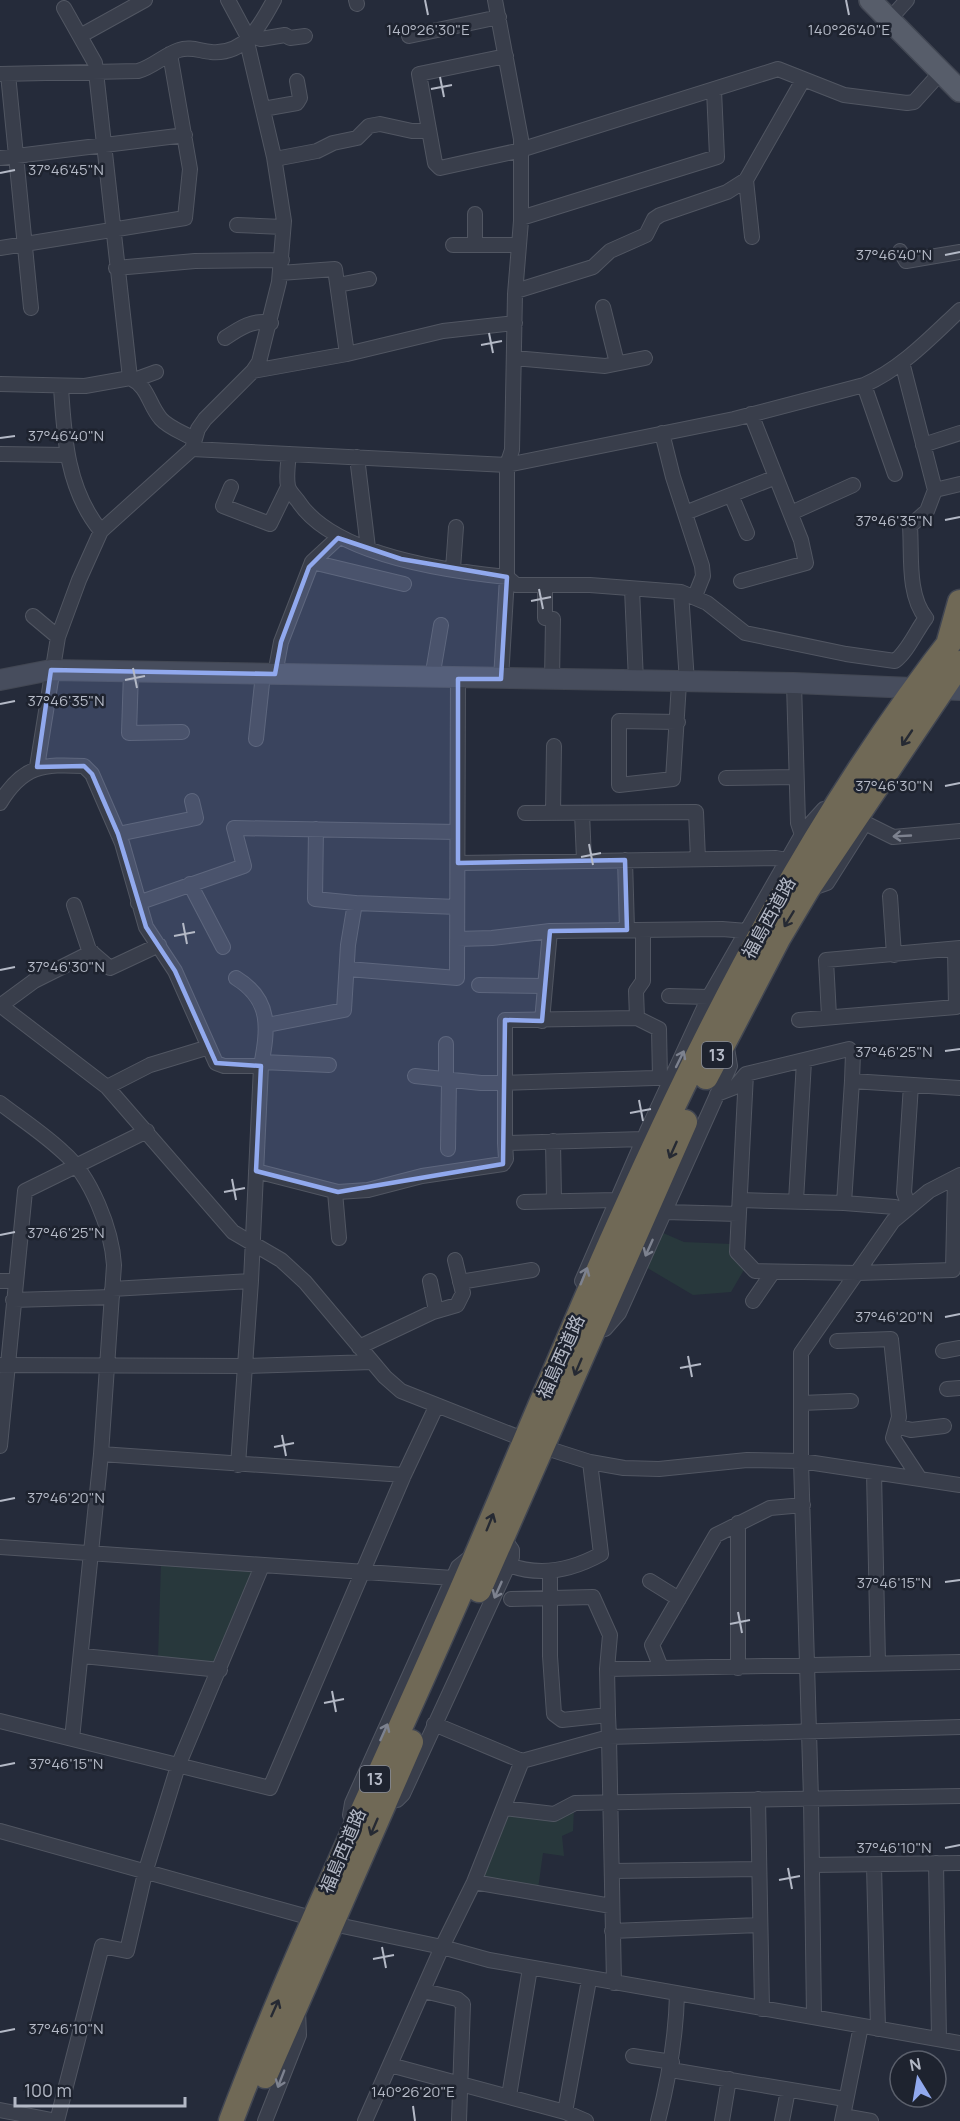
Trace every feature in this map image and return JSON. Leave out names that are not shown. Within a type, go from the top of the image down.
[{"type":"highway","points":[[956,646],[960,602]]},
{"type":"highway","name":"福島西道路","points":[[231,2121],[262,2038],[386,1798],[503,1537],[564,1349],[724,1000],[777,902],[833,807],[915,688],[956,646]]},
{"type":"highway","name":"福島西道路","points":[[246,2121],[297,2003],[355,1824],[409,1710],[478,1552],[593,1332],[705,1078],[807,890],[950,690],[956,646]]},
{"type":"main road","points":[[870,0],[942,71],[960,92]]},
{"type":"street","points":[[80,36],[126,5],[145,0]]},
{"type":"street","points":[[37,767],[58,637],[79,580],[101,531],[193,444],[205,419],[253,371],[259,362],[271,323],[281,267],[282,198],[249,39],[228,0]]},
{"type":"street","points":[[31,308],[17,156],[4,74],[95,70],[138,71],[148,68],[170,54],[188,48],[212,52],[236,49],[249,39],[274,0]]},
{"type":"street","points":[[495,0],[521,149],[521,218],[516,291],[512,450],[507,465],[507,577],[501,679]]},
{"type":"street","points":[[889,20],[907,0]]},
{"type":"street","points":[[64,8],[95,63],[116,268],[132,379]]},
{"type":"street","points":[[409,36],[499,17]]},
{"type":"street","points":[[249,39],[285,35],[290,39],[305,36]]},
{"type":"street","points":[[0,248],[185,218],[190,169],[170,54]]},
{"type":"street","points":[[506,56],[419,74],[435,163],[440,168],[521,149],[778,69],[844,94],[907,103],[914,102],[942,71]]},
{"type":"street","points":[[516,291],[593,267],[610,251],[646,235],[654,219],[660,215],[728,192],[746,180],[803,80]]},
{"type":"street","points":[[263,109],[297,103],[300,98],[297,81]]},
{"type":"street","points":[[521,218],[717,158],[714,90]]},
{"type":"street","points":[[274,159],[317,151],[333,143],[357,138],[369,126],[380,124],[412,131],[429,131]]},
{"type":"street","points":[[0,158],[185,135]]},
{"type":"street","points":[[746,180],[752,237]]},
{"type":"street","points":[[474,245],[475,214]]},
{"type":"street","points":[[237,225],[283,227]]},
{"type":"street","points":[[453,245],[519,245]]},
{"type":"street","points":[[900,251],[906,261],[960,252]]},
{"type":"street","points":[[116,268],[195,261],[335,269],[347,354]]},
{"type":"street","points":[[338,285],[369,279]]},
{"type":"street","points":[[603,307],[617,363]]},
{"type":"street","points":[[132,379],[145,387],[152,406],[165,423],[193,444],[289,454],[507,465],[751,414],[864,385],[882,377],[902,362],[960,310]]},
{"type":"street","points":[[225,338],[242,327],[260,321],[271,323]]},
{"type":"street","points":[[253,371],[347,354],[442,331],[515,323]]},
{"type":"street","points":[[514,358],[605,366],[645,358]]},
{"type":"street","points":[[288,487],[304,511],[338,538],[401,559],[507,577],[516,585],[545,587],[590,585],[681,592],[695,596],[722,612],[734,626],[746,633],[846,654],[895,661],[902,655],[926,618],[917,608],[910,526],[927,511],[935,490],[902,362]]},
{"type":"street","points":[[0,384],[85,386],[132,379],[156,372]]},
{"type":"street","points":[[864,385],[895,474]]},
{"type":"street","points":[[61,387],[67,455],[72,474],[93,521],[101,531]]},
{"type":"street","points":[[741,581],[806,563],[801,540],[751,414]]},
{"type":"street","points":[[662,433],[702,566],[703,576],[695,596]]},
{"type":"street","points":[[923,446],[960,433]]},
{"type":"street","points":[[0,454],[67,455]]},
{"type":"street","points":[[231,487],[223,506],[270,524],[288,487],[289,454]]},
{"type":"street","points":[[357,457],[368,548]]},
{"type":"street","points":[[685,513],[776,477]]},
{"type":"street","points":[[791,513],[853,484]]},
{"type":"street","points":[[935,490],[960,484]]},
{"type":"street","points":[[731,495],[747,533]]},
{"type":"street","points":[[453,569],[456,527]]},
{"type":"street","points":[[256,739],[269,674],[312,562],[338,538]]},
{"type":"street","points":[[312,562],[404,584]]},
{"type":"street","points":[[545,587],[545,618],[554,619],[552,680]]},
{"type":"street","points":[[632,590],[636,681]]},
{"type":"street","points":[[678,722],[619,721],[619,785],[673,778],[683,682],[681,592]]},
{"type":"street","points":[[33,616],[58,637]]},
{"type":"street","points":[[432,678],[441,625]]},
{"type":"street","points":[[0,680],[51,670],[794,684],[950,690]]},
{"type":"street","points":[[131,672],[129,733],[182,732]]},
{"type":"street","points":[[348,969],[457,978],[458,679]]},
{"type":"street","points":[[794,684],[798,823],[802,835]]},
{"type":"street","points":[[553,813],[554,746]]},
{"type":"street","points":[[0,803],[21,778],[37,767],[84,765],[92,774],[118,834],[146,927],[159,945],[184,990],[216,1063],[224,1066],[329,1065]]},
{"type":"street","points":[[726,778],[796,777]]},
{"type":"street","points":[[118,834],[196,818],[192,801]]},
{"type":"street","points":[[564,1349],[559,1336],[643,1139],[664,1080],[802,835],[824,809],[833,807]]},
{"type":"street","points":[[525,813],[696,812],[698,859]]},
{"type":"street","points":[[582,813],[584,860]]},
{"type":"street","points":[[807,890],[827,883],[865,824],[893,837],[960,831]]},
{"type":"street","points":[[138,903],[244,866],[234,828],[458,832]]},
{"type":"street","points":[[316,829],[315,899],[457,907]]},
{"type":"street","points":[[458,863],[584,860],[787,860]]},
{"type":"street","points":[[625,861],[627,930]]},
{"type":"street","points":[[190,884],[223,947]]},
{"type":"street","points":[[890,896],[894,955]]},
{"type":"street","points":[[267,1026],[344,1010],[355,903]]},
{"type":"street","points":[[74,905],[92,952],[110,968],[159,945]]},
{"type":"street","points":[[457,939],[492,938],[550,931],[722,929],[747,931]]},
{"type":"street","points":[[542,1021],[550,931]]},
{"type":"street","points":[[637,1018],[636,991],[643,981],[643,931]]},
{"type":"street","points":[[799,1020],[956,1007],[958,949],[826,960],[829,1016]]},
{"type":"street","points":[[92,952],[34,981],[0,1006],[107,1087],[234,1232],[281,1260],[305,1282],[372,1362],[401,1391],[436,1407],[534,1443],[590,1462],[624,1468],[651,1469],[725,1461],[801,1461],[960,1485]]},
{"type":"street","points":[[236,978],[250,987],[259,1000],[267,1026],[262,1064],[254,1242],[238,1464]]},
{"type":"street","points":[[479,985],[544,986]]},
{"type":"street","points":[[669,996],[710,997]]},
{"type":"street","points":[[256,1171],[335,1192],[368,1191],[422,1176],[503,1164],[506,1159],[505,1020],[637,1018],[659,1029],[664,1080]]},
{"type":"street","points":[[593,1332],[605,1329],[619,1313],[665,1212],[730,1066],[725,1040]]},
{"type":"street","points":[[446,1044],[448,1149]]},
{"type":"street","points":[[107,1087],[150,1065],[209,1047]]},
{"type":"street","points":[[717,1094],[735,1087],[747,1074],[849,1049],[853,1053],[844,1203]]},
{"type":"street","points":[[796,1201],[804,1061]]},
{"type":"street","points":[[747,1074],[737,1252],[755,1271],[858,1273],[953,1270],[957,1234],[958,1176],[929,1191],[906,1208],[882,1234],[858,1273],[801,1353],[801,1461],[808,1665],[814,2017]]},
{"type":"street","points":[[416,1076],[504,1083],[664,1080]]},
{"type":"street","points":[[852,1081],[960,1088]]},
{"type":"street","points":[[906,1208],[904,1193],[911,1085]]},
{"type":"street","points":[[0,1103],[65,1153],[75,1166],[97,1203],[109,1231],[114,1265],[101,1454],[83,1656],[72,1739]]},
{"type":"street","points":[[0,1446],[4,1365],[25,1191],[147,1131]]},
{"type":"street","points":[[505,1143],[643,1139]]},
{"type":"street","points":[[553,1141],[554,1200]]},
{"type":"street","points":[[335,1192],[339,1238]]},
{"type":"street","points":[[524,1202],[616,1200]]},
{"type":"street","points":[[665,1212],[796,1201],[906,1208]]},
{"type":"street","points":[[359,1347],[436,1311],[457,1305],[463,1293],[455,1260]]},
{"type":"street","points":[[460,1282],[532,1270]]},
{"type":"street","points":[[753,1301],[773,1272]]},
{"type":"street","points":[[0,1281],[15,1281]]},
{"type":"street","points":[[13,1300],[251,1281]]},
{"type":"street","points":[[429,1281],[436,1311]]},
{"type":"street","points":[[837,1341],[891,1338],[899,1417],[893,1438],[920,1479]]},
{"type":"street","points":[[943,1351],[960,1348]]},
{"type":"street","points":[[4,1365],[246,1366],[372,1362]]},
{"type":"street","points":[[801,1403],[851,1401]]},
{"type":"street","points":[[0,1721],[270,1788],[404,1475],[436,1407]]},
{"type":"street","points":[[897,1426],[911,1430],[944,1426]]},
{"type":"street","points":[[101,1454],[404,1475]]},
{"type":"street","points":[[509,1565],[526,1571],[550,1572],[583,1564],[601,1554],[590,1462]]},
{"type":"street","points":[[874,1472],[878,1663]]},
{"type":"street","points":[[661,1668],[652,1645],[716,1535],[770,1508],[803,1505]]},
{"type":"street","points":[[738,1523],[738,1668]]},
{"type":"street","points":[[386,1798],[397,1800],[403,1794],[509,1565],[512,1550],[503,1537]]},
{"type":"street","points":[[0,1547],[453,1578]]},
{"type":"street","points":[[355,1824],[350,1815],[352,1803],[453,1578],[464,1559],[478,1552]]},
{"type":"street","points":[[0,2110],[57,2121],[102,1946],[127,1951],[145,1873],[177,1766],[220,1670],[262,1566]]},
{"type":"street","points":[[550,1572],[550,1656],[554,1714],[562,1720],[608,1715]]},
{"type":"street","points":[[650,1581],[679,1599]]},
{"type":"street","points":[[511,1599],[551,1596],[593,1597],[609,1627],[607,1669],[614,1983]]},
{"type":"street","points":[[83,1656],[220,1670]]},
{"type":"street","points":[[607,1669],[960,1662]]},
{"type":"street","points":[[434,1725],[522,1761],[609,1737],[960,1727]]},
{"type":"street","points":[[365,2121],[442,1947],[474,1882],[522,1761]]},
{"type":"street","points":[[504,1808],[554,1814],[575,1803],[960,1796]]},
{"type":"street","points":[[758,1799],[762,2009]]},
{"type":"street","points":[[0,1831],[323,1921],[530,1968],[960,2043]]},
{"type":"street","points":[[936,1863],[939,2039]]},
{"type":"street","points":[[812,1865],[960,1863]]},
{"type":"street","points":[[874,1865],[878,2029]]},
{"type":"street","points":[[612,1871],[759,1869]]},
{"type":"street","points":[[474,1882],[611,1906]]},
{"type":"street","points":[[612,1931],[759,1925]]},
{"type":"street","points":[[509,2096],[530,1968]]},
{"type":"street","points":[[565,2112],[589,1980]]},
{"type":"street","points":[[424,1991],[457,1999],[463,2004],[459,2121]]},
{"type":"street","points":[[658,2121],[671,2066],[677,1994]]},
{"type":"street","points":[[265,2121],[299,2035],[297,2003]]},
{"type":"street","points":[[861,2026],[842,2119],[871,2121]]},
{"type":"street","points":[[219,2121],[247,2050],[262,2038]]},
{"type":"street","points":[[633,2056],[729,2079],[845,2099]]},
{"type":"street","points":[[390,2065],[509,2096],[565,2112],[586,2121]]},
{"type":"street","points":[[722,2121],[729,2079]]},
{"type":"street","points":[[782,2121],[788,2090]]},
{"type":"highlighted area","points":[[338,538],[401,559],[507,577],[501,679],[458,679],[458,863],[625,860],[627,930],[550,931],[542,1021],[505,1020],[503,1164],[338,1192],[256,1171],[261,1066],[216,1063],[175,971],[146,927],[118,834],[92,774],[84,766],[37,767],[51,670],[275,674],[281,642],[309,567]]},
{"type":"shaded area","points":[[654,1229],[684,1242],[732,1244],[730,1254],[745,1268],[731,1292],[693,1295],[639,1263]]},
{"type":"shaded area","points":[[161,1563],[256,1571],[217,1665],[158,1658]]},
{"type":"shaded area","points":[[574,1808],[573,1831],[562,1836],[564,1856],[543,1853],[538,1889],[479,1879],[506,1812]]}]
